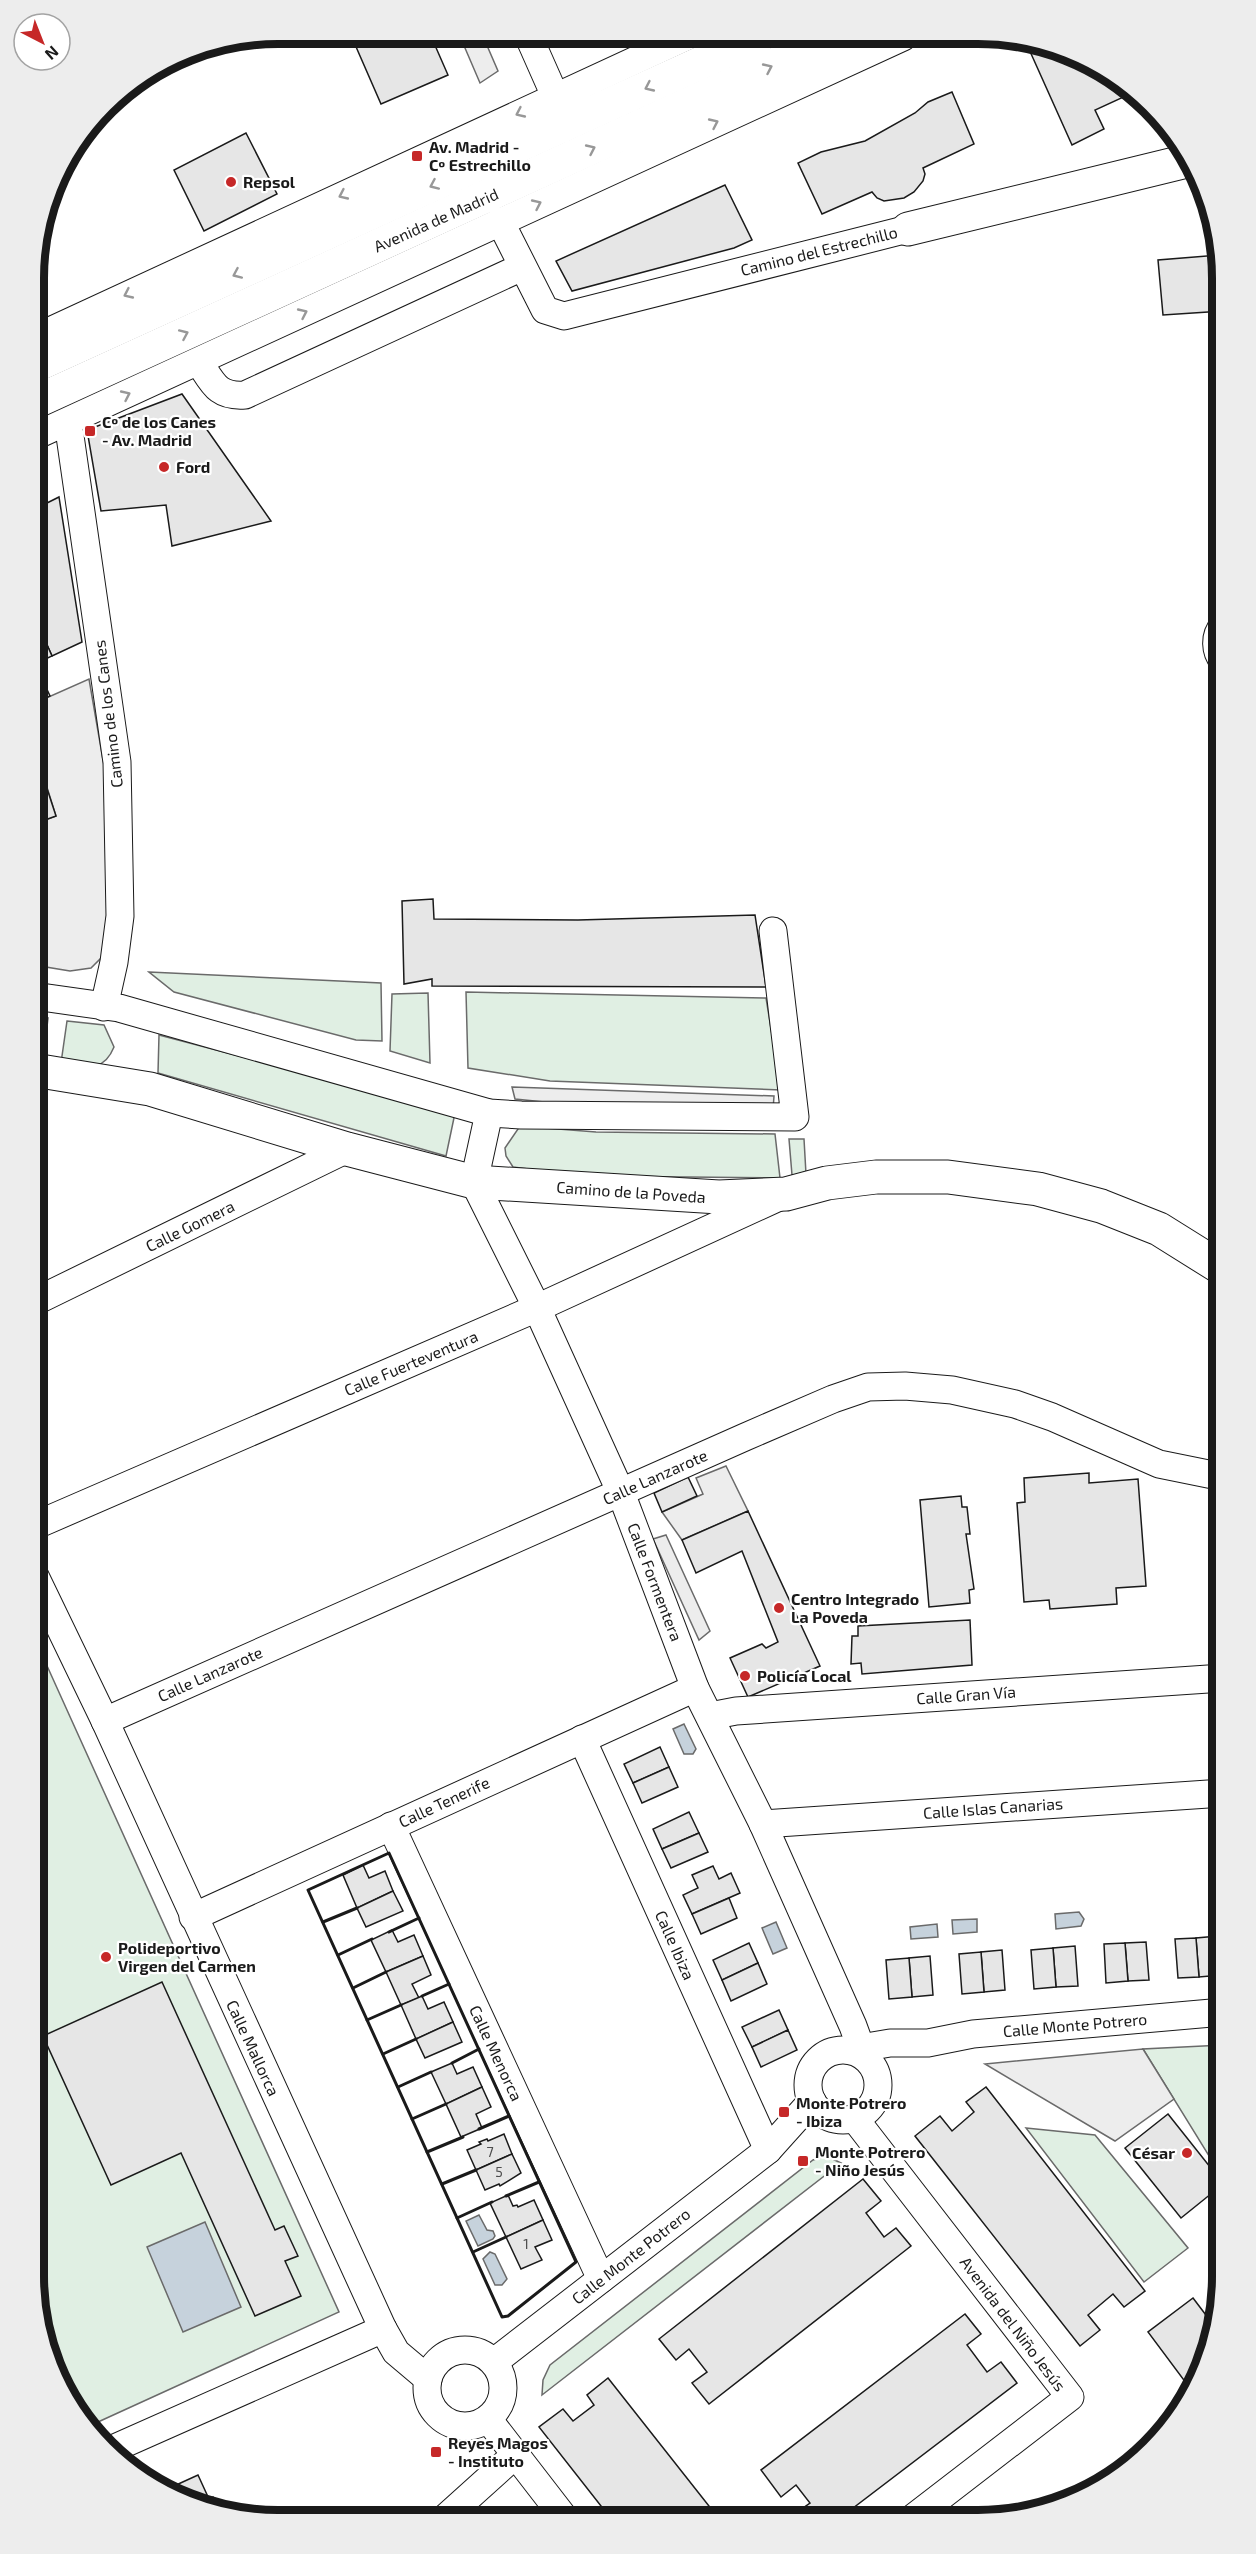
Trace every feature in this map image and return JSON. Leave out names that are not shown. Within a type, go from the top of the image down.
[{"type":"main road","name":"Avenida de Madrid","points":[[44,362],[742,44]]},
{"type":"main road","name":"Avenida de Madrid","points":[[44,398],[819,44]]},
{"type":"main road","name":"Camino del Estrechillo","points":[[908,229],[1182,162]]},
{"type":"main road","name":"Camino de la Poveda","points":[[44,1072],[150,1089],[347,1149],[474,1182],[719,1197],[786,1194],[827,1183],[876,1177],[948,1177],[1038,1189],[1101,1206],[1159,1229],[1212,1262]]},
{"type":"street","points":[[532,44],[555,96]]},
{"type":"street","points":[[44,334],[670,44]]},
{"type":"street","points":[[44,432],[888,44]]},
{"type":"street","name":"Camino del Estrechillo","points":[[500,221],[545,310],[564,316],[908,229]]},
{"type":"street","points":[[199,362],[217,388],[229,396],[245,395],[522,267]]},
{"type":"street","name":"Camino de los Canes","points":[[68,422],[117,762],[120,916],[114,962],[104,1007]]},
{"type":"street","points":[[44,998],[119,1008],[489,1113],[795,1118],[773,931]]},
{"type":"street","points":[[474,1182],[489,1113]]},
{"type":"street","name":"Calle Gomera","points":[[44,1297],[347,1149]]},
{"type":"street","name":"Calle Formentera","points":[[474,1182],[537,1308],[573,1392],[621,1493],[695,1688],[763,1824],[849,2015],[855,2049]]},
{"type":"street","name":"Calle Fuerteventura","points":[[44,1522],[537,1308],[786,1194]]},
{"type":"street","name":"Calle Lanzarote","points":[[105,1720],[833,1399],[868,1388],[905,1386],[952,1390],[1016,1404],[1052,1417],[1159,1464],[1212,1475]]},
{"type":"street","name":"Calle Mallorca","points":[[44,1595],[105,1720],[383,2329],[396,2352],[428,2379]]},
{"type":"street","name":"Calle Gran Vía","points":[[710,1716],[736,1711],[1212,1679]]},
{"type":"street","name":"Calle Tenerife","points":[[193,1917],[695,1688]]},
{"type":"street","name":"Calle Ibiza","points":[[582,1740],[768,2151]]},
{"type":"street","name":"Calle Islas Canarias","points":[[763,1824],[1212,1794]]},
{"type":"street","name":"Calle Menorca","points":[[392,1827],[601,2279]]},
{"type":"street","name":"Calle Monte Potrero","points":[[855,2049],[890,2043],[928,2043],[973,2034],[1212,2013]]},
{"type":"street","name":"Calle Monte Potrero","points":[[879,2084],[898,2060],[928,2043]]},
{"type":"street","points":[[855,2049],[870,2062],[878,2076],[879,2084],[873,2105],[865,2113],[844,2119],[824,2115],[812,2101],[808,2084],[813,2068],[824,2056],[840,2050],[855,2049]]},
{"type":"street","name":"Calle Monte Potrero","points":[[494,2362],[768,2151],[812,2101]]},
{"type":"street","name":"Calle Monte Potrero","points":[[768,2151],[792,2140],[816,2124],[844,2119]]},
{"type":"street","name":"Avenida del Niño Jesús","points":[[844,2119],[1070,2397],[922,2511]]},
{"type":"street","points":[[117,2447],[383,2329]]},
{"type":"street","points":[[454,2352],[476,2352],[494,2362],[500,2374],[503,2394],[495,2412],[488,2419],[471,2426],[455,2426],[432,2408],[427,2388],[428,2379],[436,2363],[454,2352]]},
{"type":"street","points":[[488,2419],[559,2511]]},
{"type":"street","points":[[453,2511],[515,2455]]},
{"type":"green space","points":[[149,972],[381,983],[382,1041],[356,1040],[174,992]]},
{"type":"green space","points":[[466,992],[766,998],[781,1090],[550,1081],[468,1068]]},
{"type":"green space","points":[[428,993],[430,1063],[390,1051],[392,994]]},
{"type":"green space","points":[[44,1017],[48,1018],[44,1053]]},
{"type":"green space","points":[[67,1021],[104,1025],[114,1047],[110,1056],[99,1065],[92,1066],[61,1063]]},
{"type":"green space","points":[[159,1035],[455,1113],[446,1156],[158,1073]]},
{"type":"green space","points":[[520,1126],[596,1132],[775,1134],[780,1178],[583,1176],[513,1167],[506,1156],[505,1148]]},
{"type":"green space","points":[[789,1139],[804,1139],[806,1174],[792,1175]]},
{"type":"green space","name":"Polideportivo Virgen del Carmen","points":[[44,1659],[339,2312],[95,2423],[75,2394],[61,2366],[51,2337],[44,2292]]},
{"type":"green space","points":[[1212,2046],[1212,2161],[1143,2049]]},
{"type":"green space","points":[[1026,2128],[1095,2135],[1188,2248],[1144,2282]]},
{"type":"green space","points":[[826,2156],[841,2163],[542,2395],[543,2380],[550,2365],[813,2160]]},
{"type":"shaded area","points":[[463,44],[486,44],[498,71],[480,83]]},
{"type":"shaded area","points":[[89,679],[109,795],[109,937],[102,957],[91,968],[70,971],[44,967],[44,820],[56,816],[44,778],[44,699]]},
{"type":"shaded area","points":[[512,1087],[774,1096],[773,1110],[633,1111],[515,1099]]},
{"type":"shaded area","points":[[726,1466],[748,1511],[682,1540],[662,1512],[703,1494],[696,1478]]},
{"type":"shaded area","points":[[666,1535],[710,1631],[699,1640],[653,1539]]},
{"type":"shaded area","points":[[684,1724],[696,1749],[693,1754],[684,1754],[673,1729]]},
{"type":"shaded area","points":[[1079,1912],[1084,1919],[1081,1926],[1056,1929],[1055,1914]]},
{"type":"shaded area","points":[[977,1919],[977,1932],[953,1934],[952,1920]]},
{"type":"shaded area","points":[[776,1922],[787,1948],[773,1954],[762,1928]]},
{"type":"shaded area","points":[[937,1924],[938,1937],[911,1939],[910,1927]]},
{"type":"shaded area","points":[[1143,2049],[1174,2099],[1115,2141],[985,2064]]},
{"type":"shaded area","points":[[479,2215],[487,2230],[493,2231],[495,2236],[478,2246],[466,2221]]},
{"type":"shaded area","points":[[205,2222],[241,2307],[183,2332],[147,2247]]},
{"type":"shaded area","points":[[490,2252],[495,2254],[507,2279],[502,2285],[495,2285],[483,2259]]},
{"type":"building","points":[[355,44],[434,44],[448,75],[381,104]]},
{"type":"building","points":[[1029,49],[1068,61],[1096,75],[1126,96],[1095,110],[1104,129],[1072,145]]},
{"type":"building","points":[[952,92],[974,144],[923,168],[925,174],[923,181],[914,192],[904,198],[884,201],[872,192],[822,214],[798,163],[821,152],[865,141],[915,113],[928,102]]},
{"type":"building","points":[[246,133],[277,194],[204,231],[174,170]]},
{"type":"building","points":[[725,185],[752,240],[734,248],[572,291],[556,261]]},
{"type":"building","points":[[1211,256],[1212,312],[1163,315],[1158,260]]},
{"type":"building","name":"Ford","points":[[182,394],[271,521],[172,546],[166,505],[101,511],[87,430]]},
{"type":"building","points":[[59,497],[82,642],[52,656],[44,638],[44,504]]},
{"type":"building","points":[[44,638],[52,656],[44,660]]},
{"type":"building","points":[[44,683],[50,696],[44,699]]},
{"type":"building","points":[[44,779],[56,816],[44,820]]},
{"type":"building","points":[[433,899],[434,919],[578,920],[755,915],[766,987],[432,986],[432,979],[404,984],[402,901]]},
{"type":"building","points":[[1089,1473],[1089,1483],[1138,1479],[1146,1586],[1116,1588],[1117,1604],[1050,1609],[1049,1600],[1024,1602],[1017,1503],[1025,1502],[1024,1478]]},
{"type":"building","points":[[688,1477],[697,1496],[662,1512],[654,1493]]},
{"type":"building","points":[[961,1496],[962,1507],[967,1507],[970,1534],[966,1534],[974,1589],[969,1590],[970,1603],[929,1607],[920,1500]]},
{"type":"building","name":"Centro Integrado La Poveda","points":[[748,1511],[820,1666],[748,1697],[730,1658],[762,1644],[766,1648],[778,1642],[742,1551],[696,1573],[682,1540]]},
{"type":"building","points":[[970,1620],[972,1665],[862,1674],[861,1663],[851,1664],[852,1636],[858,1636],[858,1626]]},
{"type":"building","points":[[660,1747],[669,1767],[633,1783],[624,1764]]},
{"type":"building","points":[[669,1767],[678,1787],[642,1803],[633,1783]]},
{"type":"building","points":[[689,1812],[699,1833],[662,1849],[653,1829]]},
{"type":"building","points":[[699,1833],[708,1852],[671,1868],[662,1849]]},
{"type":"building","points":[[363,1865],[369,1878],[385,1871],[393,1891],[357,1908],[343,1875]]},
{"type":"building","points":[[713,1866],[719,1879],[731,1873],[740,1893],[692,1914],[683,1895],[698,1888],[692,1875]]},
{"type":"building","points":[[393,1891],[403,1911],[366,1927],[357,1908]]},
{"type":"building","points":[[729,1898],[737,1918],[701,1934],[692,1914]]},
{"type":"building","points":[[392,1930],[398,1942],[414,1935],[423,1956],[386,1972],[371,1940]]},
{"type":"building","points":[[1212,1937],[1212,1976],[1199,1977],[1196,1938]]},
{"type":"building","points":[[1196,1938],[1199,1977],[1178,1978],[1175,1939]]},
{"type":"building","points":[[1146,1942],[1149,1980],[1128,1981],[1125,1943]]},
{"type":"building","points":[[749,1943],[758,1963],[722,1980],[713,1960]]},
{"type":"building","points":[[1125,1943],[1128,1981],[1106,1983],[1104,1944]]},
{"type":"building","points":[[1075,1946],[1078,1986],[1056,1987],[1053,1948]]},
{"type":"building","points":[[1053,1948],[1056,1987],[1034,1989],[1031,1950]]},
{"type":"building","points":[[1002,1950],[1005,1990],[984,1992],[981,1952]]},
{"type":"building","points":[[981,1952],[984,1992],[962,1994],[959,1954]]},
{"type":"building","points":[[423,1956],[431,1975],[412,1984],[419,1998],[401,2005],[386,1972]]},
{"type":"building","points":[[930,1956],[933,1995],[912,1997],[909,1958]]},
{"type":"building","points":[[909,1958],[912,1997],[889,1999],[886,1960]]},
{"type":"building","points":[[758,1963],[767,1984],[731,2001],[722,1980]]},
{"type":"building","points":[[162,1982],[275,2230],[284,2226],[298,2256],[285,2261],[301,2296],[255,2316],[181,2153],[111,2185],[44,2036]]},
{"type":"building","points":[[422,1996],[428,2009],[444,2002],[453,2022],[416,2039],[401,2005]]},
{"type":"building","points":[[779,2010],[788,2030],[752,2047],[742,2027]]},
{"type":"building","points":[[453,2022],[462,2042],[425,2058],[416,2039]]},
{"type":"building","points":[[788,2030],[797,2050],[761,2067],[752,2047]]},
{"type":"building","points":[[452,2063],[457,2074],[473,2067],[482,2087],[446,2104],[431,2072]]},
{"type":"building","points":[[482,2087],[491,2107],[476,2114],[482,2128],[461,2137],[446,2104]]},
{"type":"building","points":[[986,2087],[1145,2291],[1124,2307],[1113,2294],[1088,2315],[1100,2330],[1080,2346],[915,2136],[940,2116],[952,2131],[974,2112],[966,2102]]},
{"type":"building","points":[[1168,2114],[1212,2169],[1212,2193],[1181,2218],[1125,2148]]},
{"type":"building","points":[[504,2134],[512,2154],[476,2170],[467,2150],[481,2144],[479,2142]]},
{"type":"building","points":[[512,2154],[521,2173],[500,2186],[499,2184],[485,2190],[476,2170]]},
{"type":"building","points":[[863,2179],[881,2201],[866,2213],[884,2237],[896,2228],[911,2246],[709,2404],[692,2383],[707,2372],[689,2349],[676,2360],[659,2339]]},
{"type":"building","points":[[508,2195],[513,2206],[518,2207],[534,2200],[543,2220],[506,2237],[490,2203]]},
{"type":"building","points":[[543,2220],[552,2240],[535,2247],[542,2260],[521,2269],[506,2237]]},
{"type":"building","points":[[1193,2298],[1208,2318],[1200,2352],[1186,2383],[1148,2332]]},
{"type":"building","points":[[965,2314],[981,2334],[967,2345],[987,2372],[1001,2362],[1017,2383],[849,2511],[799,2511],[810,2503],[796,2485],[781,2497],[761,2470]]},
{"type":"building","points":[[608,2378],[713,2511],[605,2511],[539,2427],[563,2409],[573,2421],[594,2405],[587,2395]]},
{"type":"building","points":[[198,2475],[209,2499],[213,2497],[216,2503],[188,2493],[174,2486]]},
{"type":"wall","points":[[389,1853],[576,2262],[508,2316],[502,2317],[308,1890],[389,1853]]},
{"type":"wall","points":[[323,1922],[357,1908]]},
{"type":"wall","points":[[389,1932],[419,1918]]},
{"type":"wall","points":[[338,1955],[372,1939]]},
{"type":"wall","points":[[353,1988],[386,1972]]},
{"type":"wall","points":[[422,1996],[449,1984]]},
{"type":"wall","points":[[367,2020],[401,2005]]},
{"type":"wall","points":[[383,2054],[416,2039]]},
{"type":"wall","points":[[452,2063],[479,2049]]},
{"type":"wall","points":[[398,2087],[431,2072]]},
{"type":"wall","points":[[412,2119],[446,2104]]},
{"type":"wall","points":[[479,2129],[509,2116]]},
{"type":"wall","points":[[427,2152],[463,2137]]},
{"type":"wall","points":[[442,2184],[476,2170]]},
{"type":"wall","points":[[506,2196],[539,2182]]},
{"type":"wall","points":[[457,2218],[492,2202]]},
{"type":"wall","points":[[473,2252],[506,2237]]},
{"type":"place","name":"Av. Madrid - Cº Estrechillo","points":[[417,156]]},
{"type":"place","name":"Repsol","points":[[231,182]]},
{"type":"place","name":"Cº de los Canes - Av. Madrid","points":[[90,431]]},
{"type":"place","name":"Ford","points":[[164,467]]},
{"type":"place","name":"Centro Integrado La Poveda","points":[[779,1608]]},
{"type":"place","name":"Policía Local","points":[[745,1676]]},
{"type":"place","name":"Polideportivo Virgen del Carmen","points":[[106,1957]]},
{"type":"place","name":"Monte Potrero - Ibiza","points":[[784,2112]]},
{"type":"place","name":"César","points":[[1187,2153]]},
{"type":"place","name":"Monte Potrero - Niño Jesús","points":[[803,2161]]},
{"type":"place","name":"Reyes Magos - Instituto","points":[[436,2452]]}]
